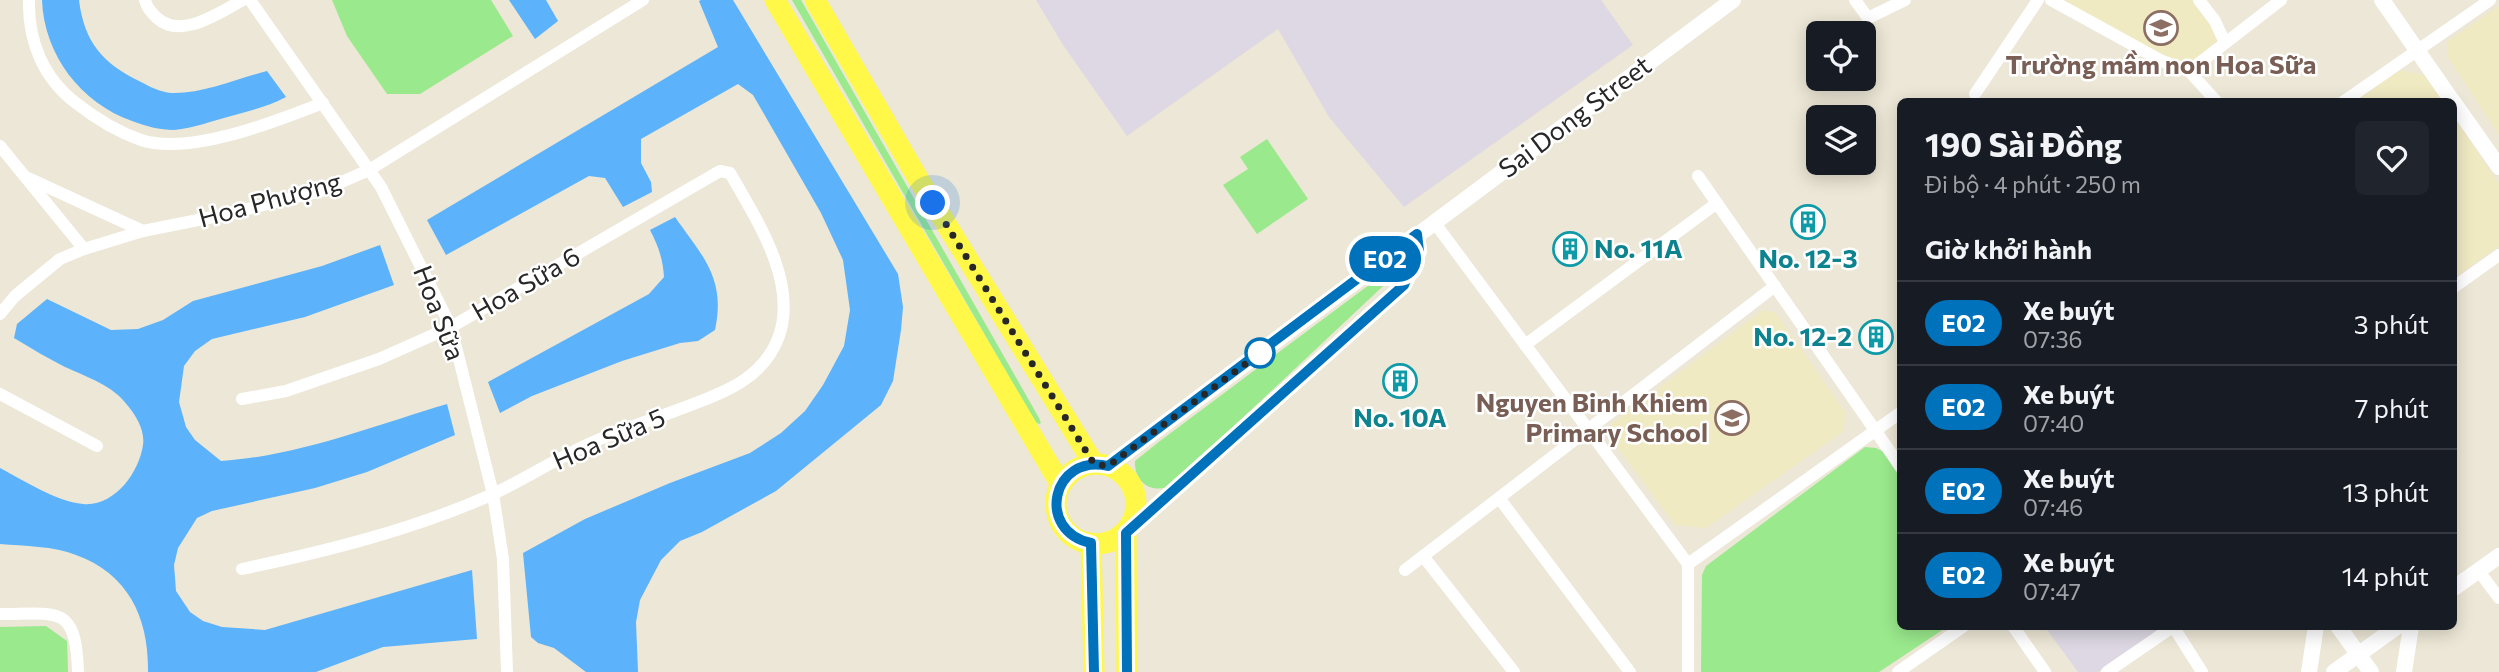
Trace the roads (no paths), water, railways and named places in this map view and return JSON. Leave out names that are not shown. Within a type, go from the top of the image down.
[{"type":"main road","points":[[775,0],[1061,485]]},
{"type":"main road","points":[[815,0],[926,191],[1101,465],[1126,477],[1134,492],[1134,516],[1126,533],[1127,672]]},
{"type":"main road","points":[[1101,465],[1076,470],[1061,485],[1056,506],[1062,523],[1074,537],[1091,543],[1110,541],[1126,533]]},
{"type":"main road","points":[[1091,543],[1094,672]]},
{"type":"street","points":[[29,0],[32,41],[43,65],[63,93],[87,112],[143,141],[197,141],[231,135],[323,103]]},
{"type":"street","points":[[145,0],[147,8],[159,21],[172,26],[187,26],[243,0]]},
{"type":"street","name":"Hoa Sữa","points":[[250,0],[369,170],[411,244],[451,327],[493,494],[503,559],[507,672]]},
{"type":"street","name":"Sai Dong Street","points":[[1101,465],[1733,0]]},
{"type":"street","points":[[1855,0],[1867,19],[1905,0]]},
{"type":"street","points":[[1975,94],[2038,0]]},
{"type":"street","points":[[2052,0],[2162,61],[2189,71],[2213,98]]},
{"type":"street","points":[[2199,0],[2216,21],[2225,43]]},
{"type":"street","points":[[2189,71],[2281,0]]},
{"type":"street","points":[[2382,0],[2450,98]]},
{"type":"street","points":[[2349,98],[2490,0]]},
{"type":"street","name":"Hoa Phượng","points":[[0,314],[15,296],[61,259],[84,249],[143,230],[223,215],[321,191],[369,170],[634,2]]},
{"type":"street","points":[[2457,108],[2499,167]]},
{"type":"street","points":[[0,146],[84,249]]},
{"type":"street","name":"Hoa Sữa 6","points":[[242,399],[286,391],[379,359],[451,327],[720,171]]},
{"type":"street","name":"Hoa Sữa 5","points":[[242,569],[404,529],[493,494],[599,439],[732,390],[752,375],[767,359],[779,336],[783,312],[776,262],[760,226],[730,173],[720,171]]},
{"type":"street","points":[[1698,176],[1897,462]]},
{"type":"street","points":[[24,177],[143,230]]},
{"type":"street","points":[[1525,345],[1717,202]]},
{"type":"street","points":[[1434,222],[1688,564],[1688,672]]},
{"type":"street","points":[[1126,533],[1404,285],[1419,251],[1417,234]]},
{"type":"street","points":[[2457,285],[2499,255]]},
{"type":"street","points":[[1405,570],[1775,286]]},
{"type":"street","points":[[0,394],[97,446]]},
{"type":"street","points":[[1688,564],[1897,415]]},
{"type":"street","points":[[1499,498],[1630,672]]},
{"type":"street","points":[[1423,556],[1514,672]]},
{"type":"street","points":[[2457,586],[2499,556]]},
{"type":"street","points":[[2478,570],[2499,598]]},
{"type":"street","points":[[0,614],[54,614],[69,623],[77,642],[78,672]]},
{"type":"street","points":[[1898,672],[1958,630]]},
{"type":"street","points":[[2016,630],[2045,672]]},
{"type":"street","points":[[2107,672],[2170,630]]},
{"type":"street","points":[[2176,630],[2202,672]]},
{"type":"street","points":[[2309,672],[2315,630]]},
{"type":"street","points":[[2341,630],[2371,672]]},
{"type":"street","points":[[2333,672],[2392,630]]},
{"type":"street","points":[[2404,672],[2410,630]]},
{"type":"water","points":[[42,0],[79,0],[85,28],[106,59],[128,75],[163,92],[195,91],[267,71],[286,97],[259,108],[181,129],[158,128],[132,121],[97,102],[69,74],[50,40]]},
{"type":"water","points":[[509,0],[546,0],[558,21],[535,39]]},
{"type":"water","points":[[733,0],[898,274],[903,307],[893,381],[881,405],[776,491],[702,532],[680,541],[661,560],[640,600],[636,622],[638,672],[586,672],[554,648],[538,643],[531,637],[523,553],[585,519],[750,453],[781,433],[805,411],[844,346],[850,310],[843,260],[821,213],[753,95],[738,84],[641,139],[641,163],[651,182],[652,192],[623,207],[605,178],[589,176],[446,255],[427,220],[718,47],[699,1]]},
{"type":"water","points":[[675,217],[703,257],[715,282],[718,312],[715,330],[698,341],[680,343],[622,361],[532,396],[500,413],[488,382],[649,294],[664,277],[660,252],[650,230]]},
{"type":"water","points":[[380,245],[394,285],[305,317],[212,339],[195,351],[184,366],[179,402],[186,427],[195,440],[221,461],[307,447],[447,404],[455,435],[367,472],[315,488],[212,511],[197,518],[178,548],[174,565],[176,591],[190,612],[203,621],[222,627],[265,630],[472,570],[477,639],[383,647],[316,672],[148,672],[145,634],[140,617],[122,586],[110,574],[94,563],[67,552],[0,544],[0,468],[62,499],[83,504],[94,503],[105,500],[123,486],[141,456],[143,445],[140,424],[122,399],[100,383],[58,364],[14,338],[17,324],[47,299],[111,330],[138,329],[163,320],[193,301],[322,266]]},
{"type":"place","name":"Trường mầm non Hoa Sữa","points":[[2161,28]]},
{"type":"place","name":"No. 12-3","points":[[1808,222]]},
{"type":"place","name":"No. 11A","points":[[1570,249]]},
{"type":"place","name":"No. 12-2","points":[[1876,337]]},
{"type":"place","name":"No. 10A","points":[[1400,381]]},
{"type":"place","name":"Nguyen Binh Khiem Primary School","points":[[1732,418]]}]
